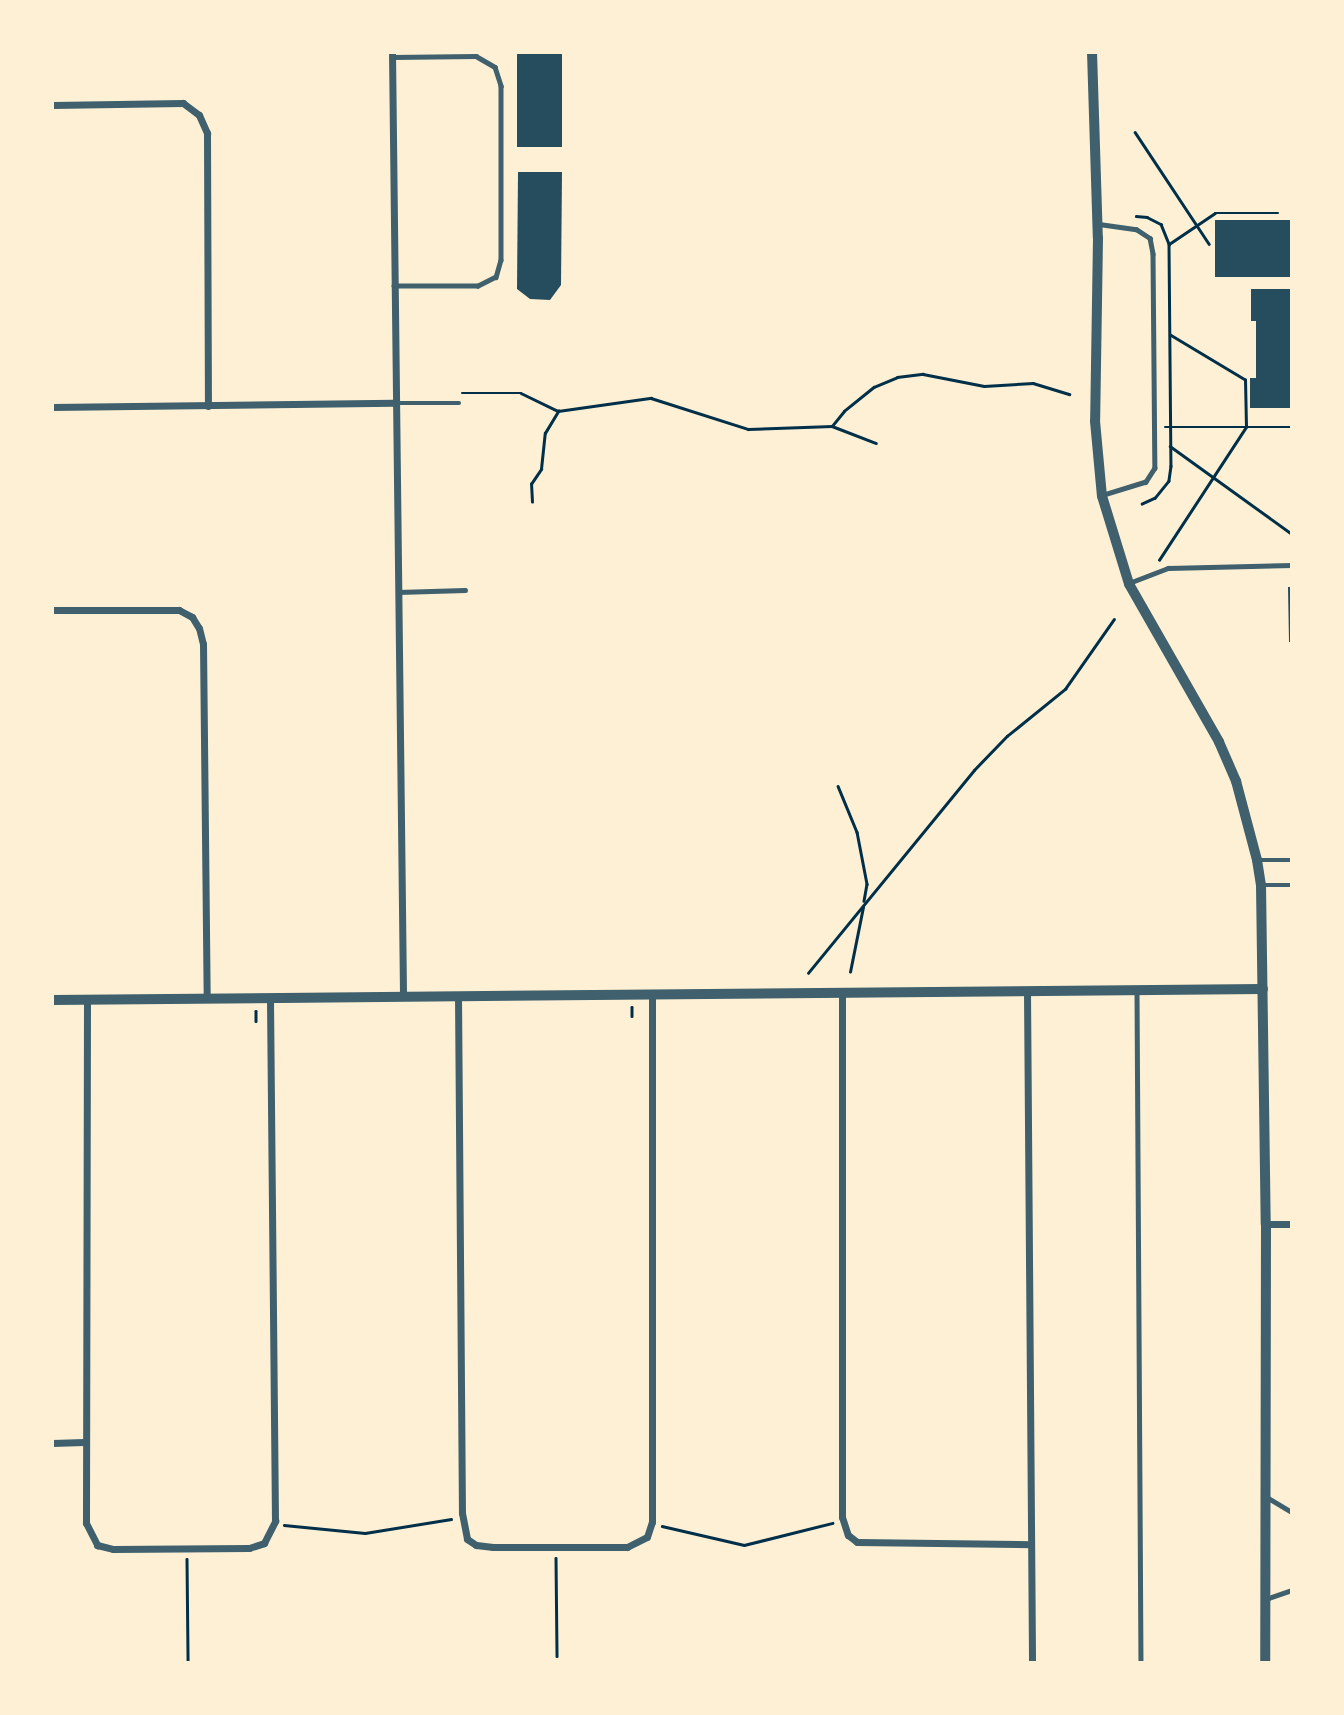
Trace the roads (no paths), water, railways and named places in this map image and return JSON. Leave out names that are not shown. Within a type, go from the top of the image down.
[{"type":"street","points":[[1092,52],[1098,223],[1095,421],[1102,496],[1129,584],[1219,742],[1244,803],[1261,885],[1266,1224],[1265,1662]]},
{"type":"street","points":[[392,55],[403,995]]},
{"type":"street","points":[[52,105],[183,103],[199,115],[207,133],[208,406]]},
{"type":"street","points":[[52,407],[394,403]]},
{"type":"street","points":[[52,610],[179,610],[192,617],[200,628],[203,644],[207,999]]},
{"type":"street","points":[[52,1000],[1263,989]]},
{"type":"street","points":[[1027,991],[1032,1662]]},
{"type":"street","points":[[842,992],[842,1517],[848,1535],[858,1542],[1031,1544]]},
{"type":"street","points":[[458,995],[463,1518],[467,1539],[477,1545],[627,1547],[647,1537],[652,1522],[652,993]]},
{"type":"street","points":[[87,1000],[84,1442],[86,1523],[97,1545],[113,1549],[187,1549],[249,1548],[264,1543],[275,1521],[270,998]]},
{"type":"street","points":[[1266,1224],[1292,1224]]},
{"type":"street","points":[[52,1443],[84,1442]]},
{"type":"lane","points":[[392,55],[476,56],[495,66],[501,99],[501,260],[496,277],[478,286],[394,286]]},
{"type":"lane","points":[[1098,223],[1136,229],[1150,238],[1153,254],[1155,468],[1146,482],[1102,496]]},
{"type":"lane","points":[[394,403],[460,403]]},
{"type":"lane","points":[[1129,584],[1168,568],[1292,565]]},
{"type":"lane","points":[[397,592],[465,590]]},
{"type":"lane","points":[[1257,860],[1292,860]]},
{"type":"lane","points":[[1261,885],[1292,885]]},
{"type":"lane","points":[[1137,990],[1141,1662]]},
{"type":"lane","points":[[1265,1496],[1292,1512]]},
{"type":"lane","points":[[1265,1600],[1292,1590]]}]
